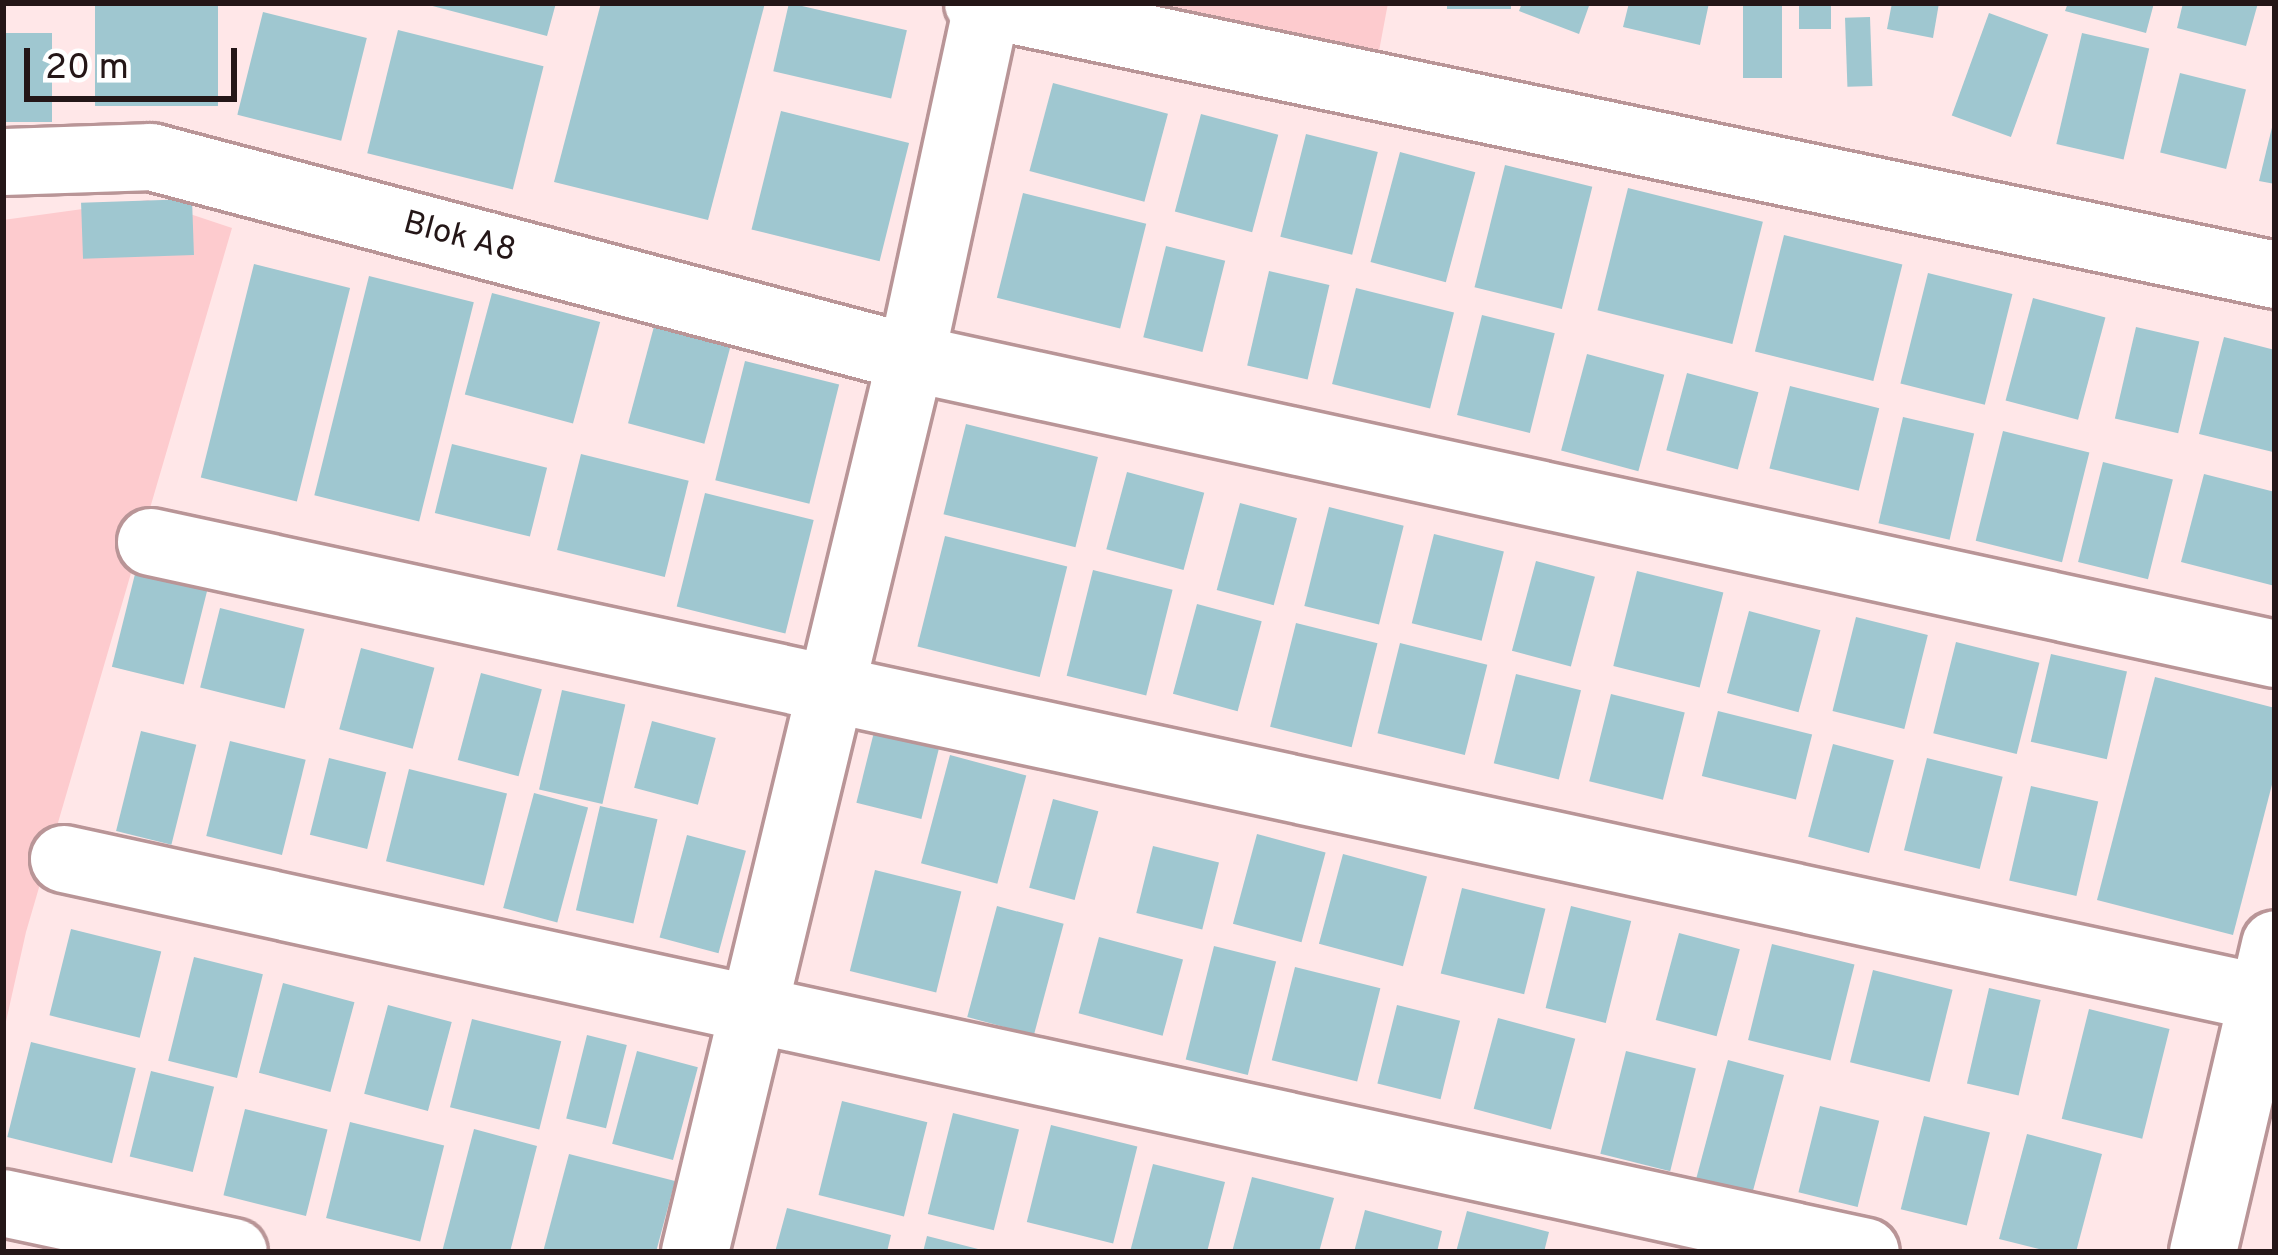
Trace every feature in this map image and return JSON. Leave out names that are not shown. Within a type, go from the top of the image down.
[{"type":"street","points":[[695,1252],[910,358],[984,4],[2275,275]]},
{"type":"street","name":"Blok A8","points":[[3,162],[152,157],[910,358],[2275,654]]},
{"type":"street","points":[[151,542],[831,688],[2271,982],[2203,1252]]},
{"type":"street","points":[[64,859],[1866,1252]]},
{"type":"street","points":[[3,1202],[234,1252]]},
{"type":"shaded area","points":[[1156,3],[1388,3],[1379,51]]},
{"type":"shaded area","points":[[148,200],[232,228],[26,932],[3,1035],[3,220]]},
{"type":"building","points":[[95,3],[218,3],[218,106],[95,106]]},
{"type":"building","points":[[421,3],[556,3],[547,36]]},
{"type":"building","points":[[601,3],[765,3],[708,220],[554,182]]},
{"type":"building","points":[[789,3],[907,30],[891,98],[773,71]]},
{"type":"building","points":[[1447,3],[1511,3],[1511,9],[1447,9]]},
{"type":"building","points":[[1522,3],[1590,3],[1579,34],[1519,11]]},
{"type":"building","points":[[1629,3],[1709,3],[1700,45],[1623,27]]},
{"type":"building","points":[[1743,3],[1782,3],[1782,78],[1743,78]]},
{"type":"building","points":[[1799,3],[1831,3],[1831,29],[1799,29]]},
{"type":"building","points":[[1892,3],[1939,3],[1933,38],[1887,29]]},
{"type":"building","points":[[2068,3],[2154,3],[2146,33],[2065,11]]},
{"type":"building","points":[[2183,3],[2258,3],[2246,46],[2177,28]]},
{"type":"building","points":[[263,12],[367,38],[341,141],[237,115]]},
{"type":"building","points":[[1989,13],[2048,35],[2011,137],[1952,115]]},
{"type":"building","points":[[1870,17],[1872,86],[1847,87],[1845,18]]},
{"type":"building","points":[[398,30],[544,66],[513,190],[367,153]]},
{"type":"building","points":[[3,33],[52,33],[52,122],[3,122]]},
{"type":"building","points":[[2082,33],[2149,49],[2124,160],[2056,144]]},
{"type":"building","points":[[2180,73],[2246,89],[2226,169],[2160,153]]},
{"type":"building","points":[[1053,83],[1168,114],[1144,202],[1029,171]]},
{"type":"building","points":[[781,111],[909,143],[880,261],[751,229]]},
{"type":"building","points":[[1201,114],[1278,135],[1252,232],[1175,212]]},
{"type":"building","points":[[2275,115],[2275,184],[2259,181]]},
{"type":"building","points":[[1306,134],[1378,152],[1352,255],[1280,237]]},
{"type":"building","points":[[1400,152],[1475,172],[1446,282],[1370,262]]},
{"type":"building","points":[[1505,165],[1592,187],[1562,309],[1475,287]]},
{"type":"building","points":[[1628,188],[1763,222],[1732,344],[1598,310]]},
{"type":"building","points":[[1023,193],[1146,224],[1120,329],[997,298]]},
{"type":"building","points":[[192,199],[194,255],[83,259],[81,203]]},
{"type":"building","points":[[1784,235],[1902,265],[1873,381],[1755,351]]},
{"type":"building","points":[[1166,246],[1225,261],[1202,352],[1143,337]]},
{"type":"building","points":[[254,264],[350,288],[297,501],[201,477]]},
{"type":"building","points":[[1269,271],[1329,285],[1308,379],[1247,366]]},
{"type":"building","points":[[1928,273],[2012,294],[1985,405],[1900,384]]},
{"type":"building","points":[[369,276],[474,302],[419,521],[314,495]]},
{"type":"building","points":[[1356,288],[1454,312],[1430,408],[1332,384]]},
{"type":"building","points":[[492,293],[600,322],[573,423],[465,394]]},
{"type":"building","points":[[2033,298],[2105,317],[2078,420],[2006,400]]},
{"type":"building","points":[[1482,315],[1555,333],[1530,433],[1457,415]]},
{"type":"building","points":[[656,319],[732,339],[704,444],[628,423]]},
{"type":"building","points":[[2136,327],[2199,342],[2178,433],[2115,419]]},
{"type":"building","points":[[2224,337],[2275,350],[2273,452],[2199,434]]},
{"type":"building","points":[[1587,354],[1664,375],[1638,471],[1561,451]]},
{"type":"building","points":[[745,361],[839,384],[809,504],[715,480]]},
{"type":"building","points":[[1687,373],[1758,392],[1738,469],[1666,450]]},
{"type":"building","points":[[1790,386],[1879,408],[1859,491],[1769,468]]},
{"type":"building","points":[[1903,417],[1974,433],[1950,540],[1878,523]]},
{"type":"building","points":[[966,424],[1098,457],[1075,547],[944,514]]},
{"type":"building","points":[[2003,431],[2089,453],[2062,562],[1976,541]]},
{"type":"building","points":[[452,444],[547,468],[530,537],[435,513]]},
{"type":"building","points":[[581,454],[689,481],[665,577],[557,550]]},
{"type":"building","points":[[2103,462],[2173,479],[2148,579],[2078,562]]},
{"type":"building","points":[[1127,472],[1204,493],[1184,570],[1106,549]]},
{"type":"building","points":[[2204,474],[2275,492],[2275,586],[2181,562]]},
{"type":"building","points":[[705,493],[814,520],[785,634],[677,607]]},
{"type":"building","points":[[1240,503],[1297,518],[1274,605],[1217,590]]},
{"type":"building","points":[[1329,507],[1404,526],[1379,625],[1304,606]]},
{"type":"building","points":[[1434,534],[1504,551],[1482,641],[1412,623]]},
{"type":"building","points":[[945,536],[1067,566],[1040,677],[917,647]]},
{"type":"building","points":[[139,558],[211,576],[184,685],[112,667]]},
{"type":"building","points":[[1536,561],[1595,577],[1571,667],[1512,651]]},
{"type":"building","points":[[1093,570],[1173,590],[1146,696],[1067,676]]},
{"type":"building","points":[[1637,571],[1723,593],[1700,688],[1613,666]]},
{"type":"building","points":[[1197,604],[1262,621],[1238,711],[1173,694]]},
{"type":"building","points":[[220,608],[304,629],[285,709],[200,688]]},
{"type":"building","points":[[1749,611],[1820,630],[1798,712],[1727,693]]},
{"type":"building","points":[[1856,617],[1928,635],[1904,729],[1833,711]]},
{"type":"building","points":[[1296,623],[1378,643],[1352,747],[1270,727]]},
{"type":"building","points":[[1956,642],[2039,663],[2017,754],[1933,733]]},
{"type":"building","points":[[1400,643],[1487,665],[1465,755],[1378,733]]},
{"type":"building","points":[[361,648],[434,668],[413,749],[339,729]]},
{"type":"building","points":[[2051,654],[2127,672],[2107,759],[2031,742]]},
{"type":"building","points":[[481,673],[542,689],[519,776],[458,760]]},
{"type":"building","points":[[1516,674],[1581,690],[1559,779],[1494,763]]},
{"type":"building","points":[[2155,677],[2275,708],[2275,773],[2233,935],[2097,900]]},
{"type":"building","points":[[562,690],[625,705],[602,804],[539,789]]},
{"type":"building","points":[[1611,694],[1685,712],[1663,800],[1589,781]]},
{"type":"building","points":[[1718,711],[1812,734],[1796,799],[1702,776]]},
{"type":"building","points":[[652,721],[716,738],[698,805],[634,788]]},
{"type":"building","points":[[875,728],[940,744],[921,819],[856,803]]},
{"type":"building","points":[[141,731],[196,745],[171,845],[116,831]]},
{"type":"building","points":[[230,741],[306,760],[282,855],[206,836]]},
{"type":"building","points":[[1833,744],[1894,760],[1869,853],[1808,837]]},
{"type":"building","points":[[950,755],[1026,775],[997,884],[921,863]]},
{"type":"building","points":[[329,758],[386,772],[367,849],[310,835]]},
{"type":"building","points":[[1927,758],[2003,777],[1980,869],[1904,850]]},
{"type":"building","points":[[409,769],[507,793],[484,886],[386,861]]},
{"type":"building","points":[[2031,786],[2098,802],[2076,896],[2009,881]]},
{"type":"building","points":[[534,793],[588,807],[557,922],[503,908]]},
{"type":"building","points":[[1053,799],[1098,811],[1075,900],[1029,888]]},
{"type":"building","points":[[600,806],[657,819],[633,924],[576,910]]},
{"type":"building","points":[[1257,834],[1326,852],[1302,942],[1233,924]]},
{"type":"building","points":[[687,835],[746,851],[718,953],[660,937]]},
{"type":"building","points":[[1153,846],[1219,862],[1202,929],[1136,913]]},
{"type":"building","points":[[1343,854],[1427,877],[1403,966],[1319,944]]},
{"type":"building","points":[[875,870],[961,892],[936,992],[850,971]]},
{"type":"building","points":[[1462,888],[1545,909],[1524,994],[1441,973]]},
{"type":"building","points":[[997,906],[1064,924],[1034,1035],[967,1017]]},
{"type":"building","points":[[1571,906],[1631,921],[1606,1023],[1546,1008]]},
{"type":"building","points":[[71,929],[161,951],[140,1038],[49,1015]]},
{"type":"building","points":[[1679,933],[1740,949],[1717,1036],[1656,1020]]},
{"type":"building","points":[[1099,937],[1183,960],[1163,1036],[1079,1013]]},
{"type":"building","points":[[1772,944],[1854,965],[1831,1061],[1748,1040]]},
{"type":"building","points":[[1214,946],[1276,961],[1248,1075],[1186,1060]]},
{"type":"building","points":[[194,957],[263,974],[237,1078],[168,1061]]},
{"type":"building","points":[[1295,967],[1380,988],[1357,1081],[1272,1060]]},
{"type":"building","points":[[1873,970],[1953,990],[1930,1082],[1850,1062]]},
{"type":"building","points":[[283,983],[354,1002],[330,1092],[259,1073]]},
{"type":"building","points":[[1989,988],[2041,1000],[2019,1095],[1967,1083]]},
{"type":"building","points":[[388,1005],[452,1022],[428,1111],[364,1094]]},
{"type":"building","points":[[1397,1005],[1460,1021],[1440,1099],[1377,1084]]},
{"type":"building","points":[[2089,1009],[2170,1029],[2142,1139],[2062,1119]]},
{"type":"building","points":[[1498,1018],[1575,1039],[1551,1130],[1474,1109]]},
{"type":"building","points":[[472,1019],[561,1041],[539,1130],[450,1107]]},
{"type":"building","points":[[587,1035],[627,1045],[606,1128],[566,1118]]},
{"type":"building","points":[[31,1042],[136,1068],[112,1163],[7,1137]]},
{"type":"building","points":[[637,1051],[698,1067],[673,1160],[612,1144]]},
{"type":"building","points":[[1626,1051],[1696,1068],[1670,1171],[1600,1154]]},
{"type":"building","points":[[1728,1060],[1784,1075],[1752,1194],[1696,1179]]},
{"type":"building","points":[[151,1071],[214,1087],[193,1172],[130,1156]]},
{"type":"building","points":[[842,1101],[927,1122],[904,1216],[819,1195]]},
{"type":"building","points":[[1820,1106],[1879,1121],[1858,1207],[1798,1192]]},
{"type":"building","points":[[245,1109],[327,1130],[306,1216],[223,1195]]},
{"type":"building","points":[[953,1113],[1019,1129],[994,1230],[928,1214]]},
{"type":"building","points":[[1924,1116],[1990,1132],[1967,1226],[1901,1209]]},
{"type":"building","points":[[350,1122],[444,1145],[420,1242],[326,1218]]},
{"type":"building","points":[[1051,1125],[1137,1147],[1113,1244],[1027,1222]]},
{"type":"building","points":[[474,1129],[537,1146],[510,1252],[442,1252]]},
{"type":"building","points":[[2027,1134],[2102,1154],[2076,1252],[2051,1252],[1999,1239]]},
{"type":"building","points":[[569,1154],[675,1181],[656,1252],[543,1252]]},
{"type":"building","points":[[1153,1164],[1225,1182],[1207,1252],[1130,1252]]},
{"type":"building","points":[[1252,1177],[1334,1198],[1319,1252],[1232,1252]]},
{"type":"building","points":[[787,1208],[891,1235],[887,1252],[775,1252]]},
{"type":"building","points":[[1365,1210],[1442,1231],[1437,1252],[1354,1252]]},
{"type":"building","points":[[1467,1211],[1549,1232],[1544,1252],[1456,1252]]},
{"type":"building","points":[[927,1236],[982,1250],[982,1252],[923,1252]]}]
